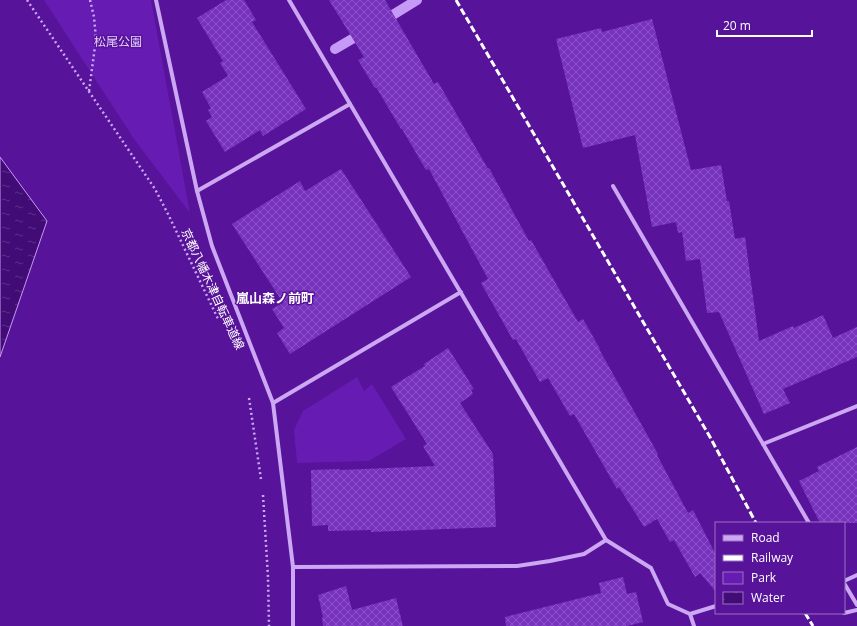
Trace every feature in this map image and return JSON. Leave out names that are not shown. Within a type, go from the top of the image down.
[{"type":"street","points":[[156,0],[197,191],[212,246],[273,403],[293,567],[294,626]]},
{"type":"street","points":[[289,0],[606,540],[651,568],[668,604],[690,614],[715,606]]},
{"type":"street","points":[[197,191],[350,104]]},
{"type":"street","points":[[613,186],[808,522]]},
{"type":"street","points":[[273,403],[461,292]]},
{"type":"street","points":[[763,444],[857,406]]},
{"type":"street","points":[[293,567],[517,566],[584,554],[606,540]]},
{"type":"street","points":[[845,581],[857,575]]},
{"type":"street","points":[[845,584],[857,605]]},
{"type":"street","points":[[845,613],[857,610]]},
{"type":"street","points":[[690,614],[694,626]]},
{"type":"path","name":"京都八幡木津自転車道線","points":[[27,0],[155,190],[222,327]]},
{"type":"path","points":[[88,91],[96,39],[94,18],[90,0]]},
{"type":"path","points":[[248,392],[262,486]]},
{"type":"path","points":[[263,494],[268,577],[269,626]]},
{"type":"green space","name":"松尾公園","points":[[44,0],[151,0],[190,213],[134,139]]},
{"type":"green space","points":[[357,377],[364,391],[372,384],[406,439],[369,461],[297,463],[294,430],[303,411]]},
{"type":"water","points":[[0,157],[47,221],[0,357]]},
{"type":"building","points":[[226,0],[244,0],[256,20],[252,22],[306,109],[263,136],[260,130],[225,152],[206,121],[212,117],[208,110],[211,108],[202,92],[228,76],[220,63],[223,61],[197,18]]},
{"type":"building","points":[[329,0],[385,0],[434,84],[438,82],[488,169],[489,168],[529,241],[531,240],[578,322],[583,319],[658,454],[657,455],[688,513],[693,510],[715,553],[715,591],[700,573],[695,577],[674,540],[670,542],[657,519],[644,527],[619,487],[617,489],[574,414],[570,416],[548,378],[540,382],[516,339],[513,340],[481,283],[488,279],[429,169],[426,170],[358,60],[364,57]]},
{"type":"building","points":[[652,19],[691,170],[721,165],[735,239],[745,237],[759,341],[823,315],[833,338],[857,327],[857,357],[783,389],[790,403],[764,414],[719,312],[707,313],[700,259],[686,261],[682,232],[678,233],[676,222],[652,227],[635,135],[583,148],[556,39],[601,28],[602,32]]},
{"type":"building","points":[[341,169],[411,277],[290,354],[277,333],[284,328],[272,309],[283,303],[232,224],[300,181],[305,191]]},
{"type":"building","points":[[448,348],[474,389],[471,390],[473,394],[460,403],[493,454],[496,527],[371,532],[371,530],[328,531],[328,525],[312,526],[311,470],[435,466],[423,446],[427,444],[391,387],[425,366],[424,364]]},
{"type":"building","points":[[857,447],[857,523],[820,522],[799,481],[819,471],[817,467]]},
{"type":"building","points":[[623,577],[627,594],[636,592],[643,622],[627,626],[506,626],[505,617],[601,593],[599,583]]},
{"type":"building","points":[[346,586],[352,610],[396,598],[403,626],[323,626],[323,617],[318,595]]},
{"type":"waterway","points":[[383,21],[417,0]]},
{"type":"waterway","points":[[335,49],[364,32]]},
{"type":"railway","points":[[456,0],[710,437],[755,522]]},
{"type":"railway","points":[[806,614],[813,626]]},
{"type":"district","name":"嵐山森ノ前町","points":[[275,298]]}]
